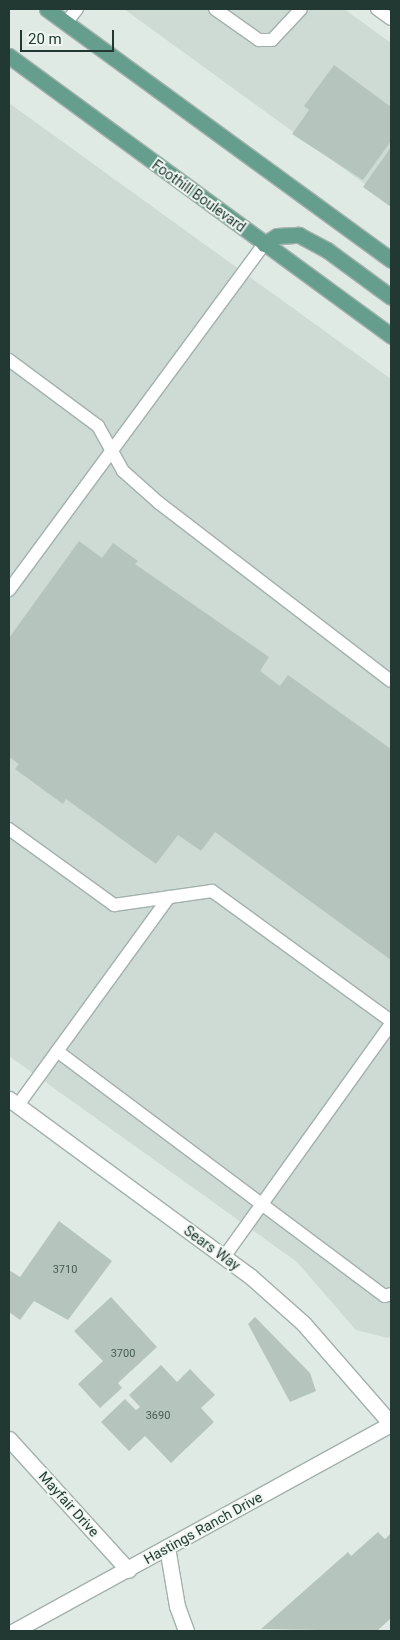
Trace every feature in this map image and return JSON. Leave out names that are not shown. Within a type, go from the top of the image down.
[{"type":"main road","points":[[47,9],[391,260]]},
{"type":"main road","name":"Foothill Boulevard","points":[[9,56],[391,336]]},
{"type":"main road","points":[[264,244],[277,236],[299,235],[327,250],[391,296]]},
{"type":"street","name":"Sears Way","points":[[13,1102],[224,1257],[303,1323],[391,1424]]},
{"type":"street","name":"Hastings Ranch Drive","points":[[14,1631],[391,1424]]},
{"type":"street","name":"Mayfair Drive","points":[[9,1439],[128,1570]]},
{"type":"street","points":[[167,1547],[177,1606],[186,1631]]},
{"type":"lane","points":[[66,23],[77,9]]},
{"type":"lane","points":[[215,9],[259,40],[272,40],[301,9]]},
{"type":"lane","points":[[377,9],[391,19]]},
{"type":"lane","points":[[9,590],[110,448],[264,244]]},
{"type":"lane","points":[[9,360],[98,426],[123,471],[159,503],[391,681]]},
{"type":"lane","points":[[9,829],[114,905],[212,891],[391,1023],[224,1257]]},
{"type":"lane","points":[[13,1102],[57,1052],[169,897]]},
{"type":"lane","points":[[57,1052],[386,1296],[391,1294]]},
{"type":"shaded area","points":[[124,9],[344,9],[391,43],[391,203]]},
{"type":"shaded area","points":[[9,103],[391,379],[391,1336],[388,1338],[356,1330],[297,1262],[9,1056]]},
{"type":"building","points":[[334,65],[391,107],[391,141],[363,180],[292,134],[309,110],[304,106]]},
{"type":"building","points":[[391,147],[391,207],[363,187]]},
{"type":"building","points":[[79,541],[102,558],[113,543],[138,561],[135,564],[269,657],[260,671],[280,686],[288,675],[391,749],[391,960],[215,832],[201,851],[178,835],[156,864],[66,799],[63,804],[15,769],[19,764],[9,757],[9,638]]},
{"type":"building","points":[[59,1221],[112,1261],[68,1320],[34,1301],[20,1320],[9,1312],[9,1270],[20,1277]]},
{"type":"building","points":[[111,1297],[157,1347],[118,1383],[122,1388],[100,1408],[78,1384],[103,1361],[74,1331]]},
{"type":"building","points":[[255,1317],[310,1373],[316,1391],[290,1402],[248,1324]]},
{"type":"building","points":[[161,1365],[177,1382],[190,1369],[215,1395],[201,1408],[214,1422],[171,1463],[145,1436],[129,1451],[101,1422],[125,1399],[136,1410],[140,1407],[129,1395]]},
{"type":"building","points":[[378,1532],[385,1539],[391,1533],[391,1618],[377,1631],[261,1629],[348,1552],[351,1556]]}]
